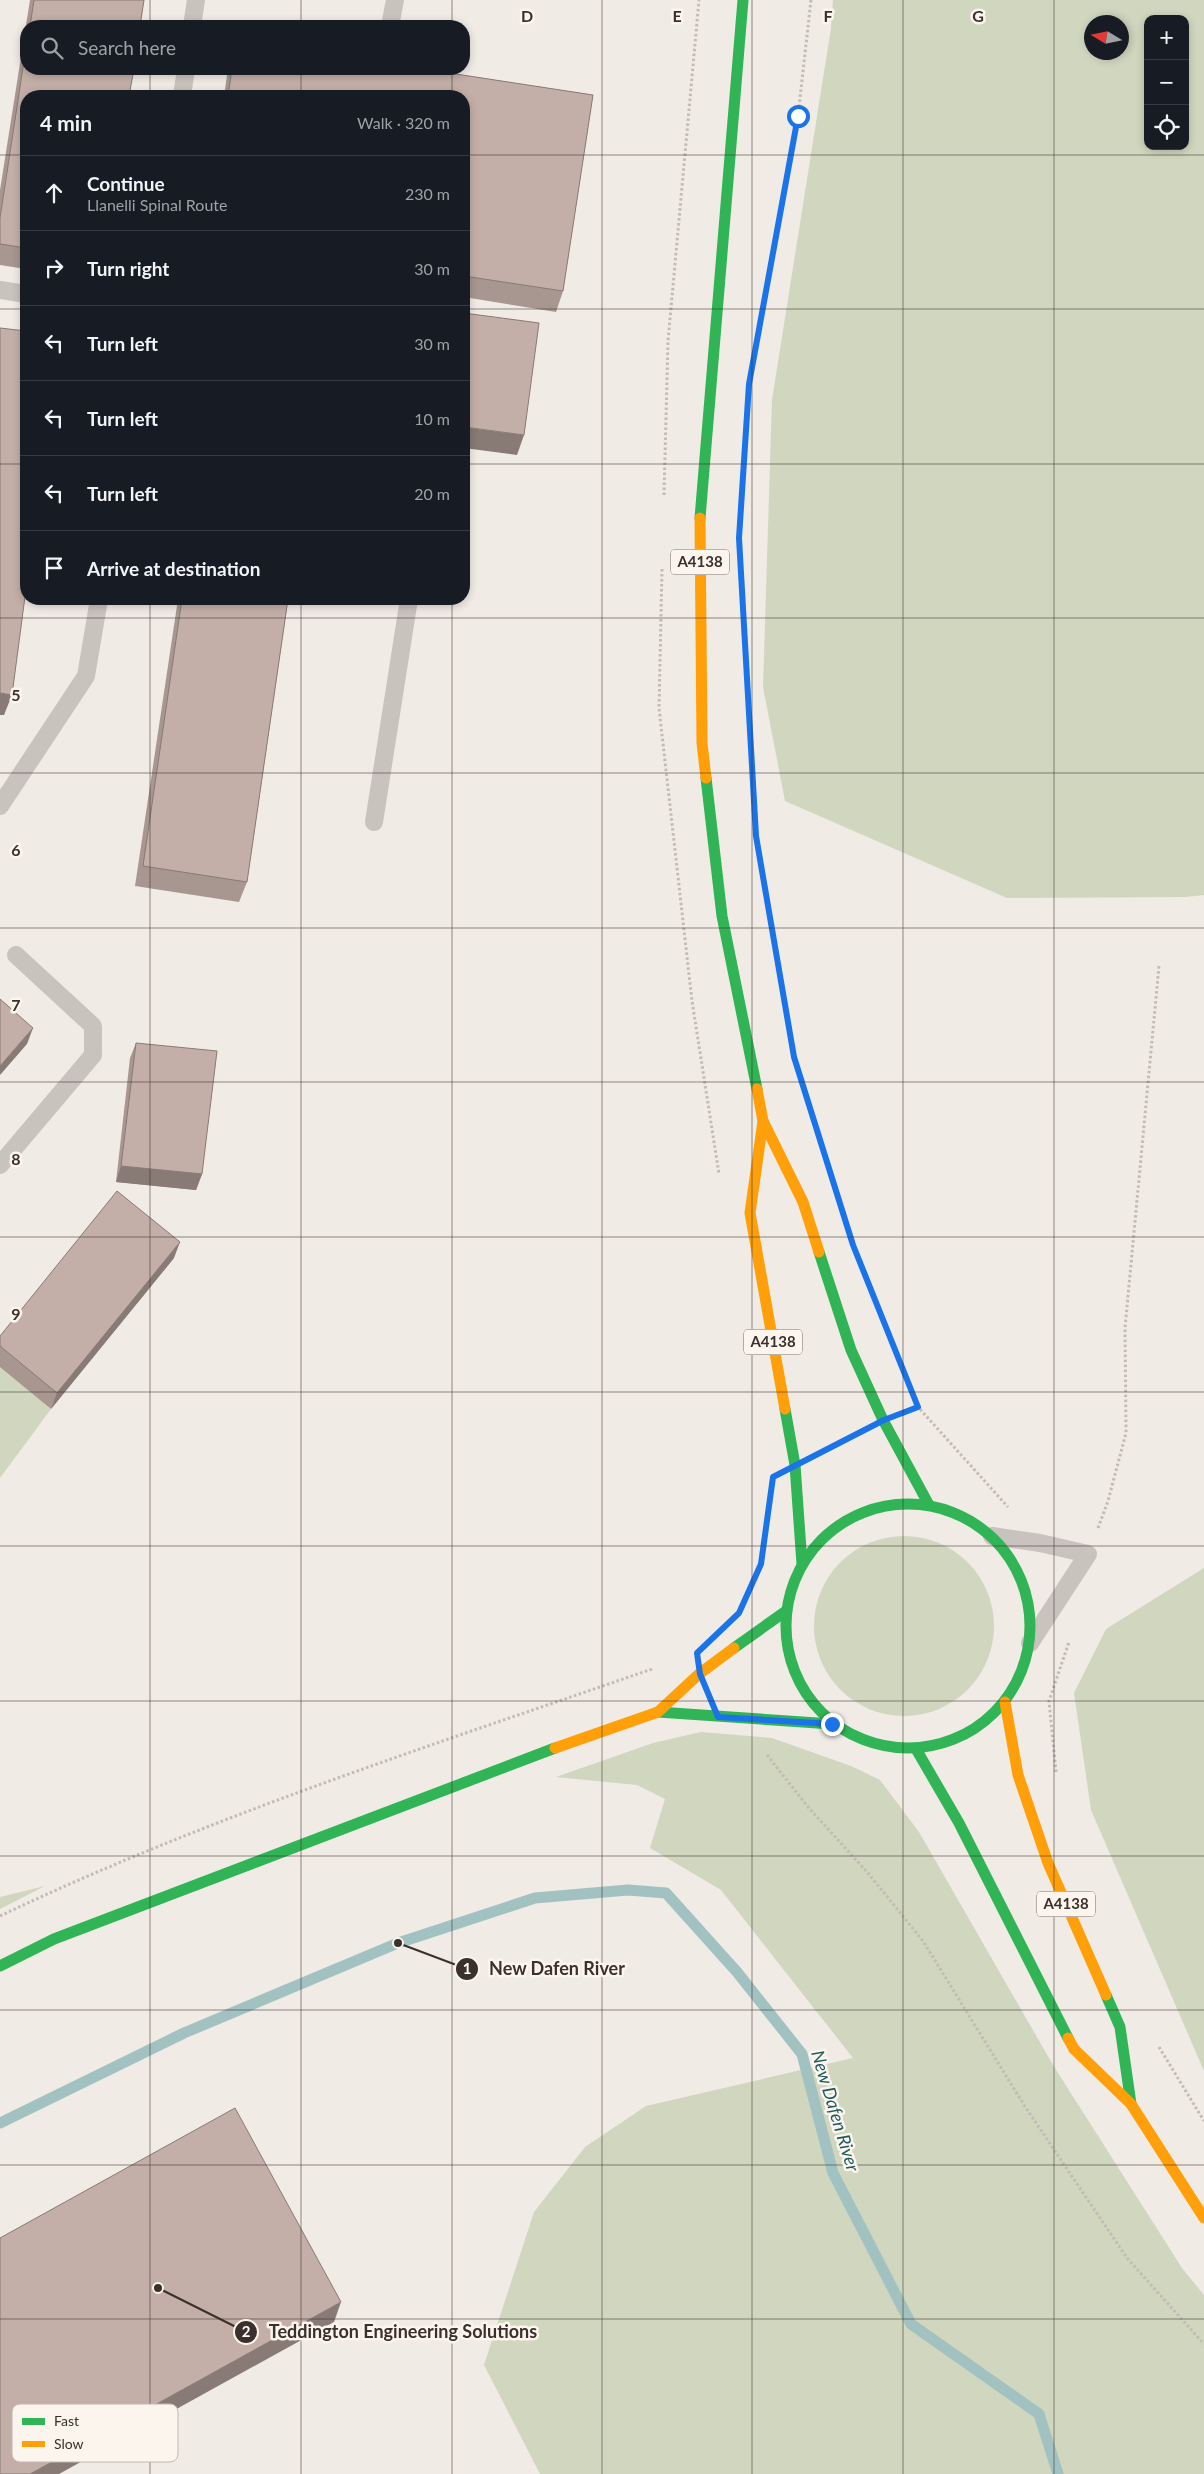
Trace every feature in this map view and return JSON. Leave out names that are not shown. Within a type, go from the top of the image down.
[{"type":"main road","name":"A4138","points":[[743,0],[699,526],[702,743],[722,916],[762,1121],[803,1202],[851,1350],[884,1420],[929,1505]]},
{"type":"main road","name":"A4138","points":[[762,1121],[750,1213],[795,1465],[802,1564]]},
{"type":"main road","points":[[892,1504],[929,1505],[963,1516],[992,1536],[1016,1567],[1029,1604],[1030,1643],[1022,1674],[1005,1702],[980,1726],[950,1742],[916,1749],[887,1748],[865,1741],[832,1724],[804,1692],[788,1653],[786,1611],[792,1587],[802,1564],[825,1535],[856,1514],[892,1504]]},
{"type":"main road","points":[[0,1966],[54,1939],[516,1762],[658,1712],[700,1674],[786,1611]]},
{"type":"main road","name":"A4138","points":[[1005,1702],[1018,1775],[1048,1863],[1120,2027],[1131,2104]]},
{"type":"main road","points":[[658,1712],[832,1724]]},
{"type":"main road","name":"A4138","points":[[916,1749],[959,1823],[1074,2049],[1131,2104],[1204,2218]]},
{"type":"lane","points":[[193,20],[196,0]]},
{"type":"lane","points":[[391,20],[395,0]]},
{"type":"lane","points":[[183,90],[185,75]]},
{"type":"lane","points":[[0,290],[20,293]]},
{"type":"lane","points":[[0,806],[86,676],[98,605]]},
{"type":"lane","points":[[374,822],[408,605]]},
{"type":"lane","points":[[0,1165],[93,1055],[94,1026],[16,955]]},
{"type":"lane","points":[[992,1536],[1040,1543],[1088,1554],[1030,1643]]},
{"type":"path","points":[[811,0],[798,116],[749,384],[739,538],[756,836],[794,1057],[832,1179]]},
{"type":"path","points":[[1088,1554],[1108,1501],[1126,1434],[1125,1328],[1159,966]]},
{"type":"path","points":[[864,1272],[918,1407],[1040,1543]]},
{"type":"path","points":[[795,1465],[884,1420],[918,1407]]},
{"type":"path","points":[[746,1596],[761,1564],[765,1535]]},
{"type":"path","points":[[1056,1779],[1049,1701],[1070,1637]]},
{"type":"path","points":[[0,1916],[72,1882],[246,1812],[660,1666]]},
{"type":"path","points":[[766,1754],[808,1807],[868,1873],[924,1941],[1024,2105],[1127,2258],[1204,2344]]},
{"type":"path","points":[[1158,2045],[1204,2121]]},
{"type":"green space","points":[[833,0],[1204,0],[1204,895],[1186,897],[1007,898],[785,801],[763,687],[772,400],[831,28]]},
{"type":"green space","points":[[0,1365],[51,1409],[0,1478]]},
{"type":"green space","points":[[895,1536],[913,1536],[938,1543],[954,1551],[968,1562],[979,1576],[987,1592],[994,1617],[994,1635],[987,1660],[979,1676],[968,1690],[954,1701],[930,1712],[913,1716],[895,1716],[878,1712],[854,1701],[834,1683],[818,1652],[814,1635],[814,1617],[818,1600],[829,1576],[847,1556],[878,1540]]},
{"type":"green space","points":[[1204,1568],[1204,2071],[1091,1810],[1074,1693],[1106,1629]]},
{"type":"green space","points":[[701,1732],[772,1738],[851,1766],[880,1780],[919,1832],[1053,2065],[1182,2268],[1204,2295],[1204,2474],[540,2474],[484,2365],[534,2212],[585,2147],[646,2106],[853,2058],[721,1890],[650,1848],[665,1799],[637,1785],[556,1777],[653,1743]]},
{"type":"green space","points":[[45,1886],[0,1909],[0,1897]]},
{"type":"building","points":[[34,0],[144,0],[141,20],[31,20]]},
{"type":"building","points":[[22,75],[133,75],[130,90],[20,90],[20,247],[0,244],[0,218]]},
{"type":"building","points":[[231,75],[462,75],[593,95],[563,291],[470,277],[470,90],[229,90]]},
{"type":"building","points":[[470,314],[539,323],[524,435],[470,428]]},
{"type":"building","points":[[0,328],[20,330],[20,605],[24,605],[12,695],[0,693]]},
{"type":"building","points":[[181,605],[287,605],[247,882],[143,866]]},
{"type":"building","points":[[0,999],[33,1028],[0,1066]]},
{"type":"building","points":[[136,1043],[217,1051],[202,1174],[121,1166]]},
{"type":"building","points":[[117,1191],[180,1242],[57,1393],[0,1346],[0,1336]]},
{"type":"building","points":[[235,2108],[341,2302],[157,2404],[12,2404],[12,2462],[52,2462],[30,2474],[0,2474],[0,2238]]},
{"type":"waterway","name":"New Dafen River","points":[[0,2123],[184,2033],[398,1943],[535,1898],[628,1890],[666,1893],[737,1972],[802,2054],[833,2173],[911,2324],[1039,2414],[1058,2474]]},
{"type":"traffic: fast","points":[[700,518],[743,0]]},
{"type":"traffic: fast","points":[[706,778],[722,916],[757,1089]]},
{"type":"traffic: fast","points":[[819,1252],[851,1350],[883,1420],[929,1505]]},
{"type":"traffic: fast","points":[[785,1409],[795,1465],[802,1564]]},
{"type":"traffic: fast","points":[[896,1504],[920,1504],[943,1509],[966,1518],[986,1531],[1003,1548],[1021,1579],[1028,1602],[1030,1626],[1028,1650],[1016,1684],[1003,1704],[986,1721],[966,1734],[943,1743],[920,1748],[896,1748],[873,1743],[850,1734],[830,1721],[813,1704],[800,1684],[791,1661],[786,1638],[786,1614],[791,1591],[800,1568],[813,1548],[830,1531],[850,1518],[873,1509],[896,1504]]},
{"type":"traffic: fast","points":[[734,1648],[786,1611]]},
{"type":"traffic: fast","points":[[658,1712],[832,1724]]},
{"type":"traffic: fast","points":[[0,1966],[54,1939],[555,1748]]},
{"type":"traffic: fast","points":[[916,1749],[959,1823],[1068,2038]]},
{"type":"traffic: fast","points":[[1106,1995],[1120,2027],[1131,2104]]},
{"type":"traffic: slow","points":[[700,518],[702,743],[706,778]]},
{"type":"traffic: slow","points":[[757,1089],[763,1121],[803,1202],[819,1252]]},
{"type":"traffic: slow","points":[[763,1121],[750,1213],[785,1409]]},
{"type":"traffic: slow","points":[[555,1748],[658,1712],[699,1674],[734,1648]]},
{"type":"traffic: slow","points":[[1005,1702],[1018,1775],[1048,1863],[1106,1995]]},
{"type":"traffic: slow","points":[[1068,2038],[1074,2049],[1131,2104],[1204,2218]]},
{"type":"place","name":"New Dafen River","points":[[398,1943]]},
{"type":"place","name":"Teddington Engineering Solutions","points":[[158,2288]]},
{"type":"route","points":[[798,116],[749,384],[739,538],[756,836],[794,1057],[853,1245],[918,1407],[884,1420],[773,1477],[761,1564],[739,1613],[697,1653],[700,1674],[718,1717],[832,1724]]}]
